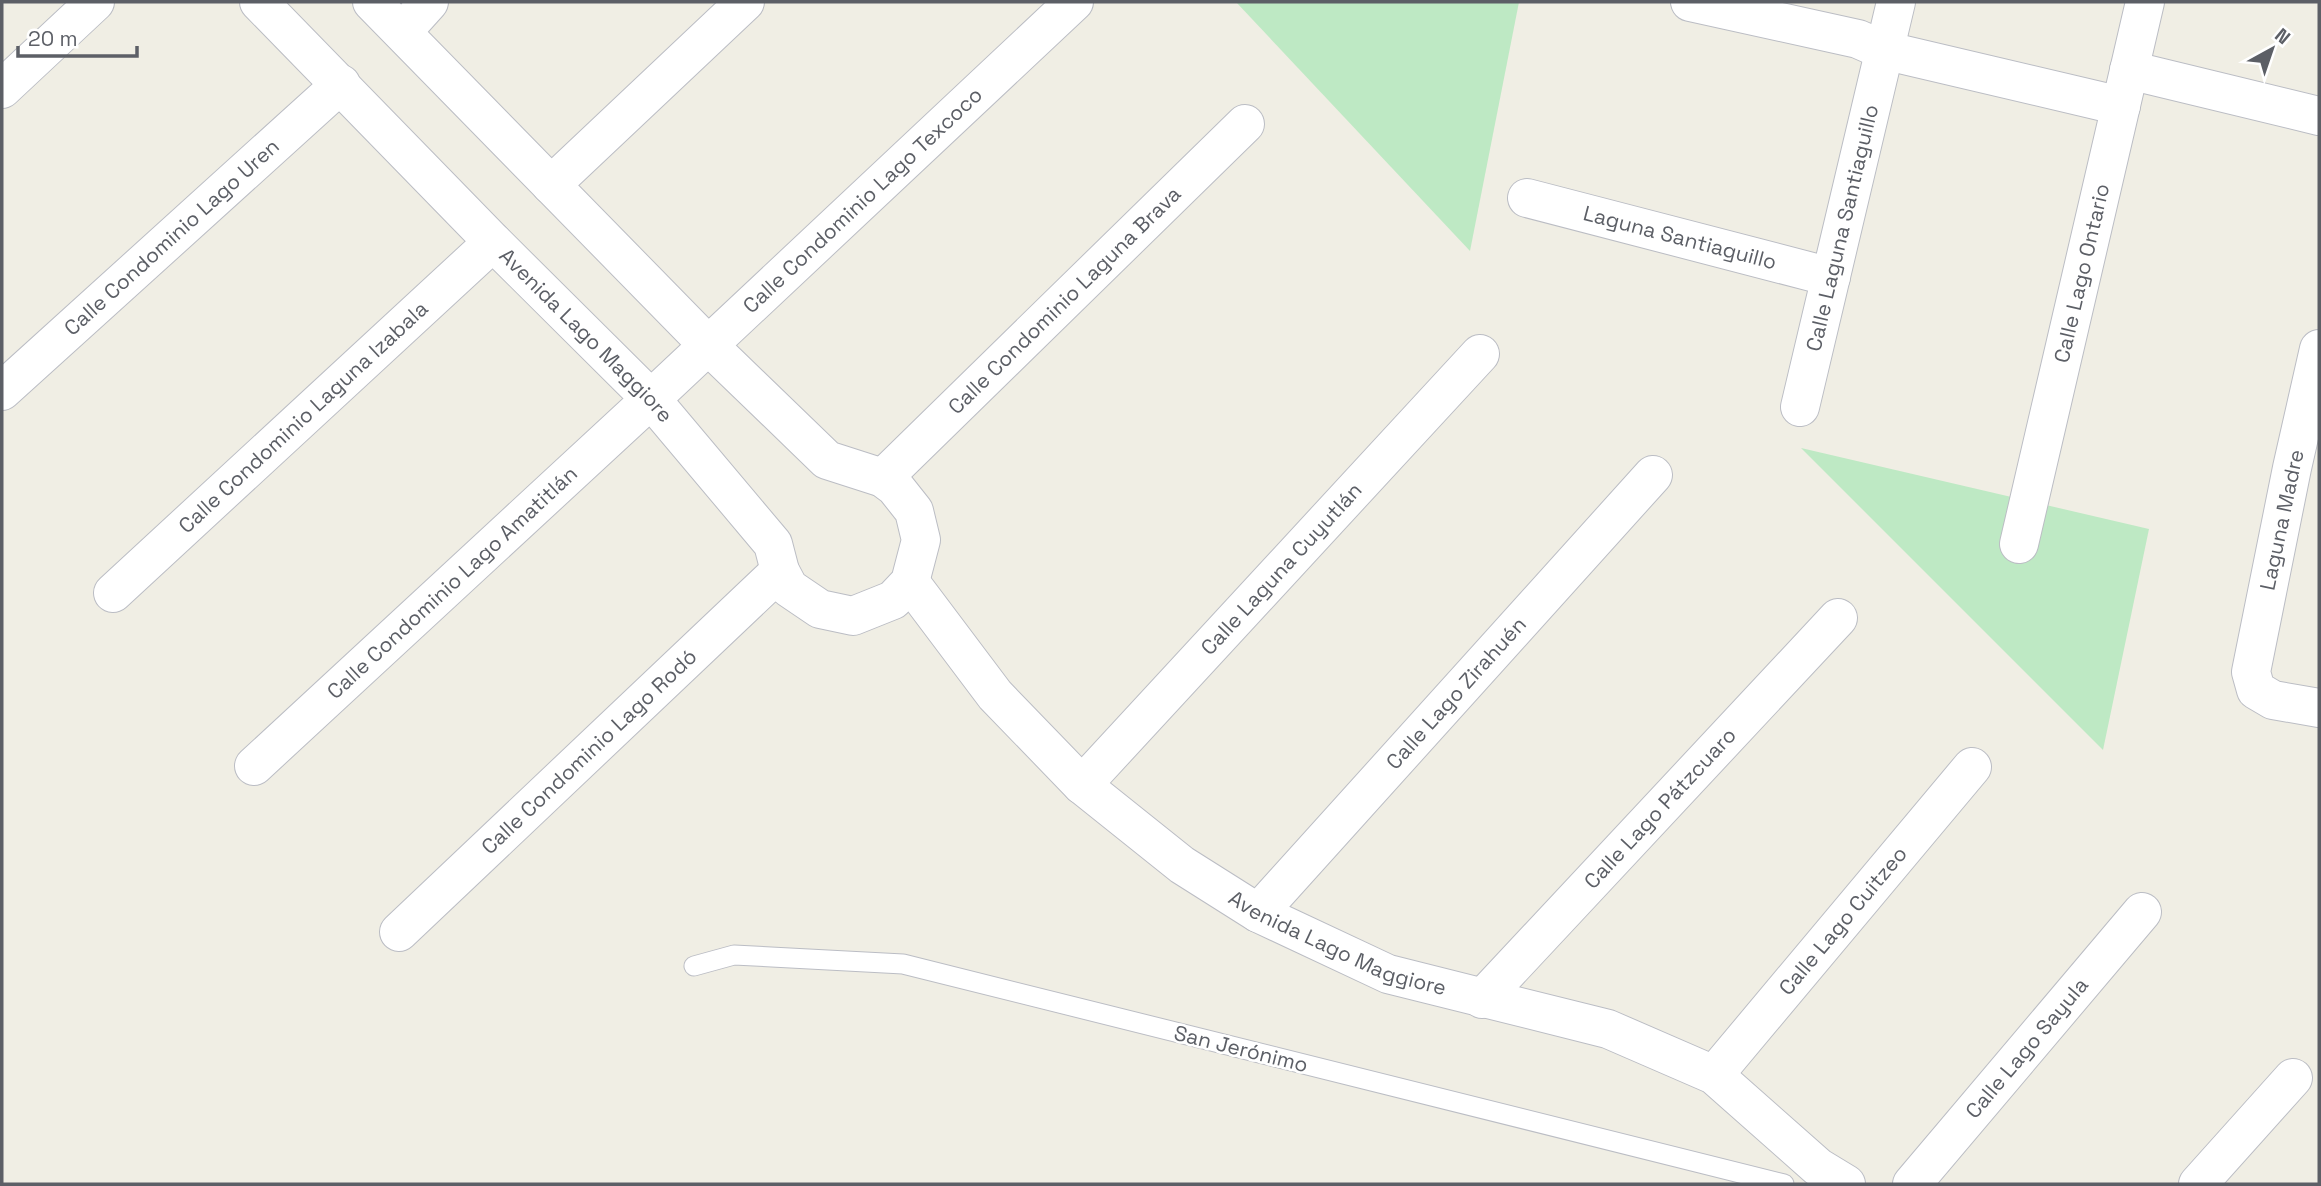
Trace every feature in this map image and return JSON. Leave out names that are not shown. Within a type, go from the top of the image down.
[{"type":"street","points":[[2,89],[95,2]]},
{"type":"street","name":"Avenida Lago Maggiore","points":[[259,2],[651,399],[774,544],[780,571],[789,587],[820,609],[853,616],[893,600],[910,582],[995,695],[1082,785],[1182,865],[1258,913],[1388,974],[1608,1029],[1714,1075],[1818,1167],[1846,1184]]},
{"type":"street","points":[[372,2],[708,345],[827,460],[883,478],[895,487],[914,511],[921,540],[910,582]]},
{"type":"street","points":[[402,32],[429,2]]},
{"type":"street","points":[[551,186],[745,2]]},
{"type":"street","name":"Calle Condominio Lago Texcoco","points":[[651,399],[1074,2]]},
{"type":"street","points":[[1690,2],[1858,39],[1883,50],[2319,116]]},
{"type":"street","name":"Calle Laguna Santiaguillo","points":[[1800,407],[1896,2]]},
{"type":"street","name":"Calle Lago Ontario","points":[[2019,544],[2146,2]]},
{"type":"street","name":"Calle Condominio Lago Uren","points":[[2,391],[341,84]]},
{"type":"street","name":"Calle Condominio Laguna Brava","points":[[883,478],[1245,124]]},
{"type":"street","name":"Laguna Santiaguillo","points":[[1527,198],[1831,276]]},
{"type":"street","name":"Calle Condominio Laguna Izabala","points":[[113,593],[494,242]]},
{"type":"street","name":"Laguna Madre","points":[[2319,349],[2306,471],[2251,672],[2256,690],[2273,700],[2319,708]]},
{"type":"street","name":"Calle Laguna Cuyutlán","points":[[1082,785],[1480,354]]},
{"type":"street","name":"Calle Condominio Lago Amatitlán","points":[[254,766],[651,399]]},
{"type":"street","name":"Calle Lago Zirahuén","points":[[1258,913],[1653,475]]},
{"type":"street","name":"Calle Condominio Lago Rodó","points":[[399,932],[780,571]]},
{"type":"street","name":"Calle Lago Pátzcuaro","points":[[1482,999],[1838,618]]},
{"type":"street","name":"Calle Lago Cuitzeo","points":[[1714,1075],[1972,767]]},
{"type":"street","name":"Calle Lago Sayula","points":[[1912,1184],[2142,912]]},
{"type":"street","points":[[2198,1184],[2293,1078]]},
{"type":"lane","name":"San Jerónimo","points":[[694,966],[734,956],[903,964],[1784,1184]]},
{"type":"green space","points":[[1236,2],[1519,2],[1470,251]]},
{"type":"green space","points":[[1801,448],[2149,529],[2103,750]]}]
